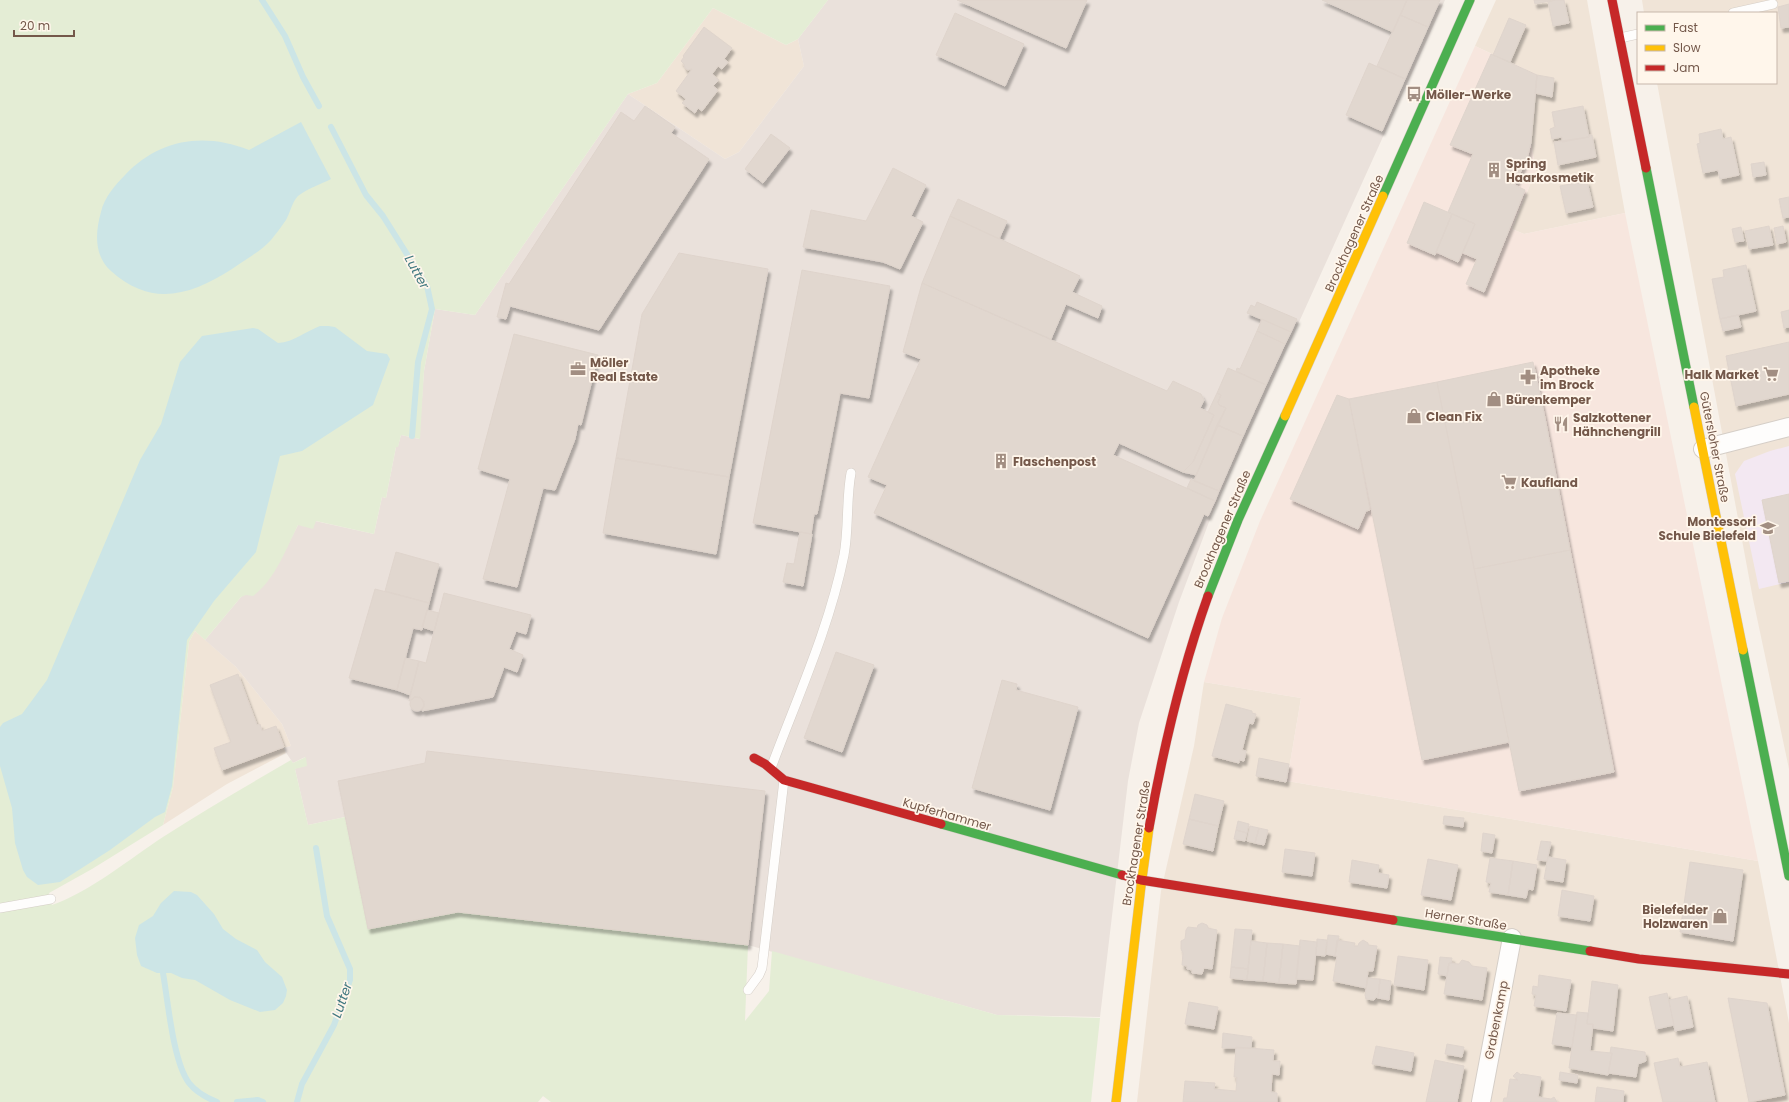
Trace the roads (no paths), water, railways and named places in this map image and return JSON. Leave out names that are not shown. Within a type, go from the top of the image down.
[{"type":"street","name":"Brockhagener Straße","points":[[1116,1102],[1141,880],[1159,769],[1178,687],[1198,621],[1251,491],[1324,331],[1470,0]]},
{"type":"street","name":"Gütersloher Straße","points":[[1612,0],[1789,876]]},
{"type":"street","points":[[1703,449],[1789,427]]},
{"type":"street","name":"Kupferhammer","points":[[754,758],[762,761],[784,780],[1141,880]]},
{"type":"street","name":"Herner Straße","points":[[1141,880],[1639,959],[1789,974]]},
{"type":"street","name":"Grabenkamp","points":[[1481,1102],[1512,938]]},
{"type":"lane","points":[[1737,12],[1773,4]]},
{"type":"lane","points":[[1620,38],[1637,34]]},
{"type":"lane","points":[[771,768],[832,603],[847,534],[850,473]]},
{"type":"lane","points":[[748,990],[760,975],[762,968],[784,780]]},
{"type":"lane","points":[[0,908],[51,899]]},
{"type":"water","points":[[301,122],[331,179],[298,196],[294,201],[286,220],[271,240],[258,252],[217,278],[187,291],[172,294],[141,290],[126,283],[105,265],[101,258],[97,244],[99,220],[102,207],[114,187],[138,163],[152,153],[183,142],[215,141],[232,144],[249,150]]},
{"type":"water","points":[[320,326],[335,327],[367,351],[387,354],[390,359],[373,405],[302,451],[280,456],[256,552],[214,601],[187,640],[172,786],[165,812],[155,817],[110,850],[60,882],[38,885],[27,877],[23,870],[15,843],[12,808],[0,766],[0,727],[3,723],[22,714],[47,680],[140,460],[161,424],[180,362],[202,336],[253,328],[258,329],[278,343],[289,341]]},
{"type":"water","points":[[174,891],[191,892],[197,895],[214,914],[223,929],[236,939],[257,950],[265,962],[282,977],[287,990],[283,1003],[275,1010],[260,1012],[230,1000],[195,980],[182,978],[171,973],[157,973],[141,966],[137,955],[135,938],[139,925],[153,916],[161,903]]},
{"type":"waterway","name":"Lutter","points":[[262,0],[285,36],[303,77],[319,106]]},
{"type":"waterway","name":"Lutter","points":[[331,127],[366,195],[383,216],[427,286],[432,309],[418,362],[412,436]]},
{"type":"waterway","name":"Lutter","points":[[297,1102],[302,1084],[334,1025],[350,980],[350,969],[327,916],[316,848]]},
{"type":"waterway","points":[[163,973],[175,1046],[183,1073],[189,1083],[198,1092],[217,1102]]},
{"type":"waterway","points":[[237,1102],[258,1100],[263,1102]]},
{"type":"place","name":"Möller-Werke","points":[[1414,94]]},
{"type":"place","name":"Spring Haarkosmetik","points":[[1494,170]]},
{"type":"place","name":"Möller Real Estate","points":[[578,369]]},
{"type":"place","name":"Halk Market","points":[[1771,374]]},
{"type":"place","name":"Apotheke im Brock","points":[[1528,377]]},
{"type":"place","name":"Bürenkemper","points":[[1494,399]]},
{"type":"place","name":"Clean Fix","points":[[1414,416]]},
{"type":"place","name":"Salzkottener Hähnchengrill","points":[[1561,424]]},
{"type":"place","name":"Flaschenpost","points":[[1001,461]]},
{"type":"place","name":"Kaufland","points":[[1509,482]]},
{"type":"place","name":"Montessori Schule Bielefeld","points":[[1768,528]]},
{"type":"place","name":"Bielefelder Holzwaren","points":[[1720,916]]}]
